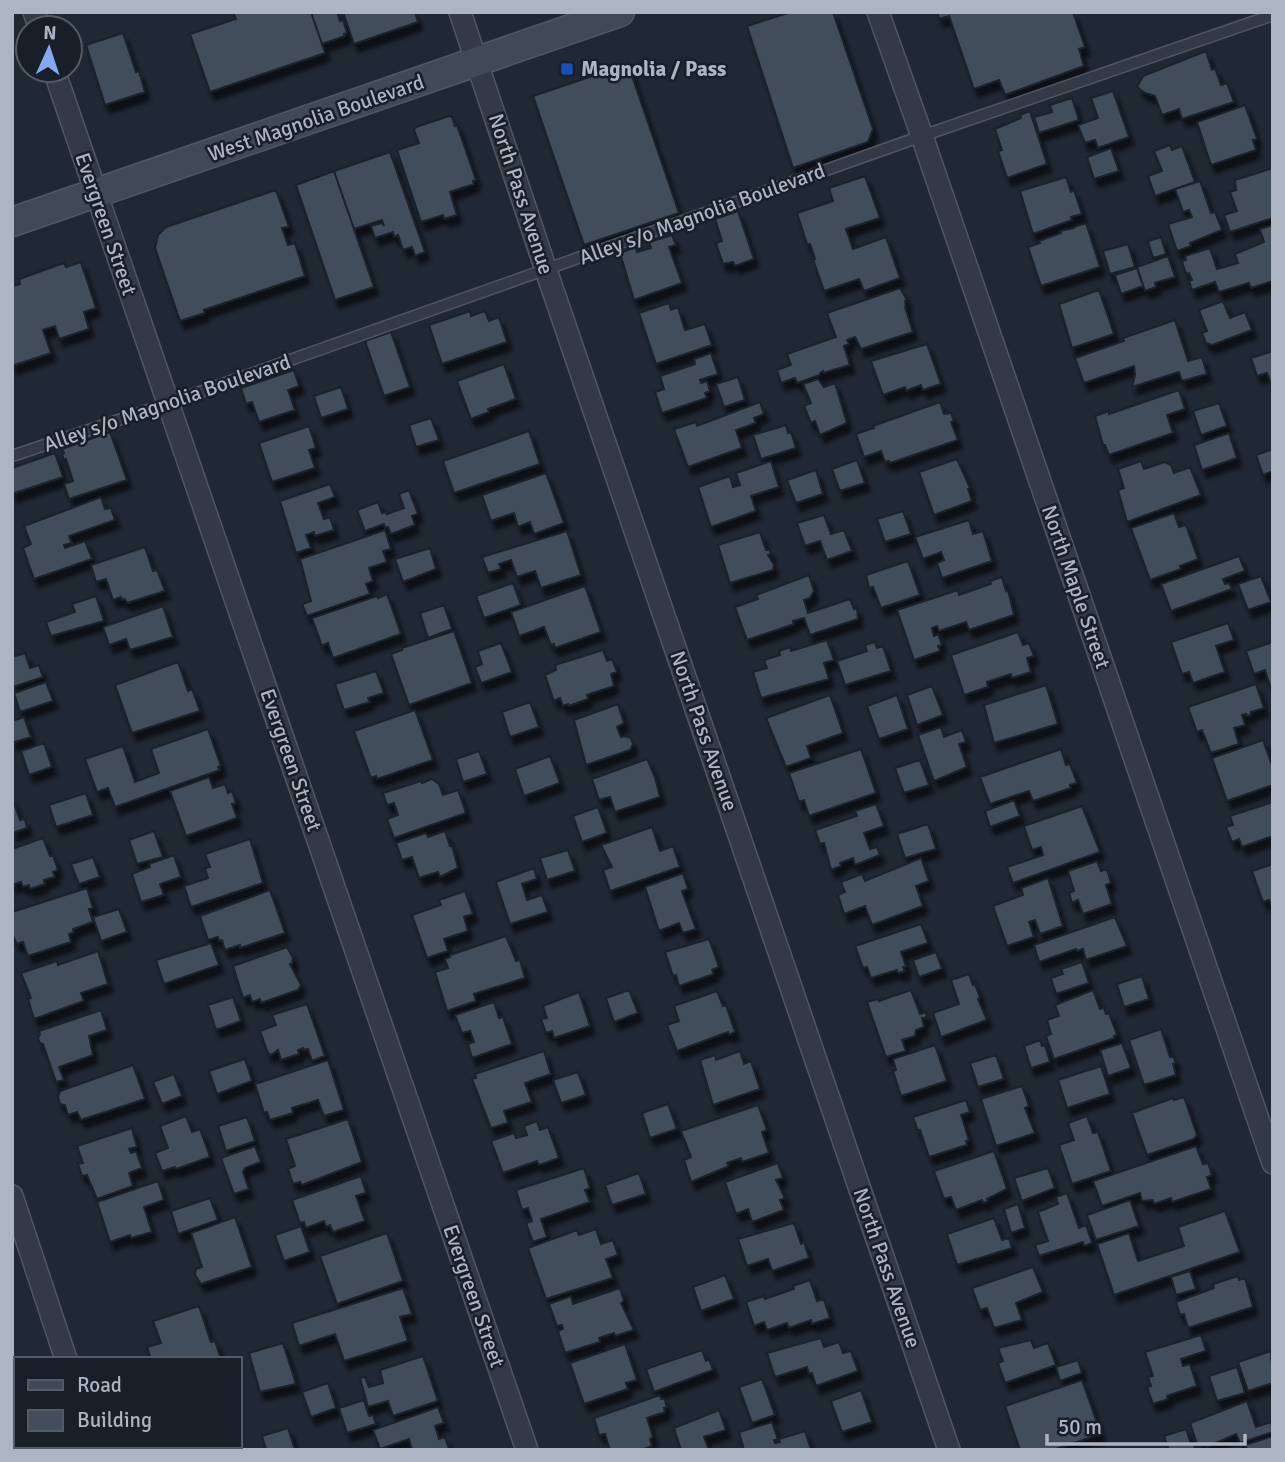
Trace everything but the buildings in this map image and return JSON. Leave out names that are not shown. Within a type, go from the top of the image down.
[{"type":"main road","name":"West Magnolia Boulevard","points":[[12,222],[620,12]]},
{"type":"street","name":"North Pass Avenue","points":[[460,12],[949,1450]]},
{"type":"street","name":"North Maple Street","points":[[878,12],[1273,1163]]},
{"type":"street","name":"Evergreen Street","points":[[59,84],[527,1450]]},
{"type":"street","points":[[12,1196],[65,1357]]},
{"type":"lane","name":"Alley s/o Magnolia Boulevard","points":[[12,456],[1273,15]]},
{"type":"place","name":"Magnolia / Pass","points":[[567,69]]}]
